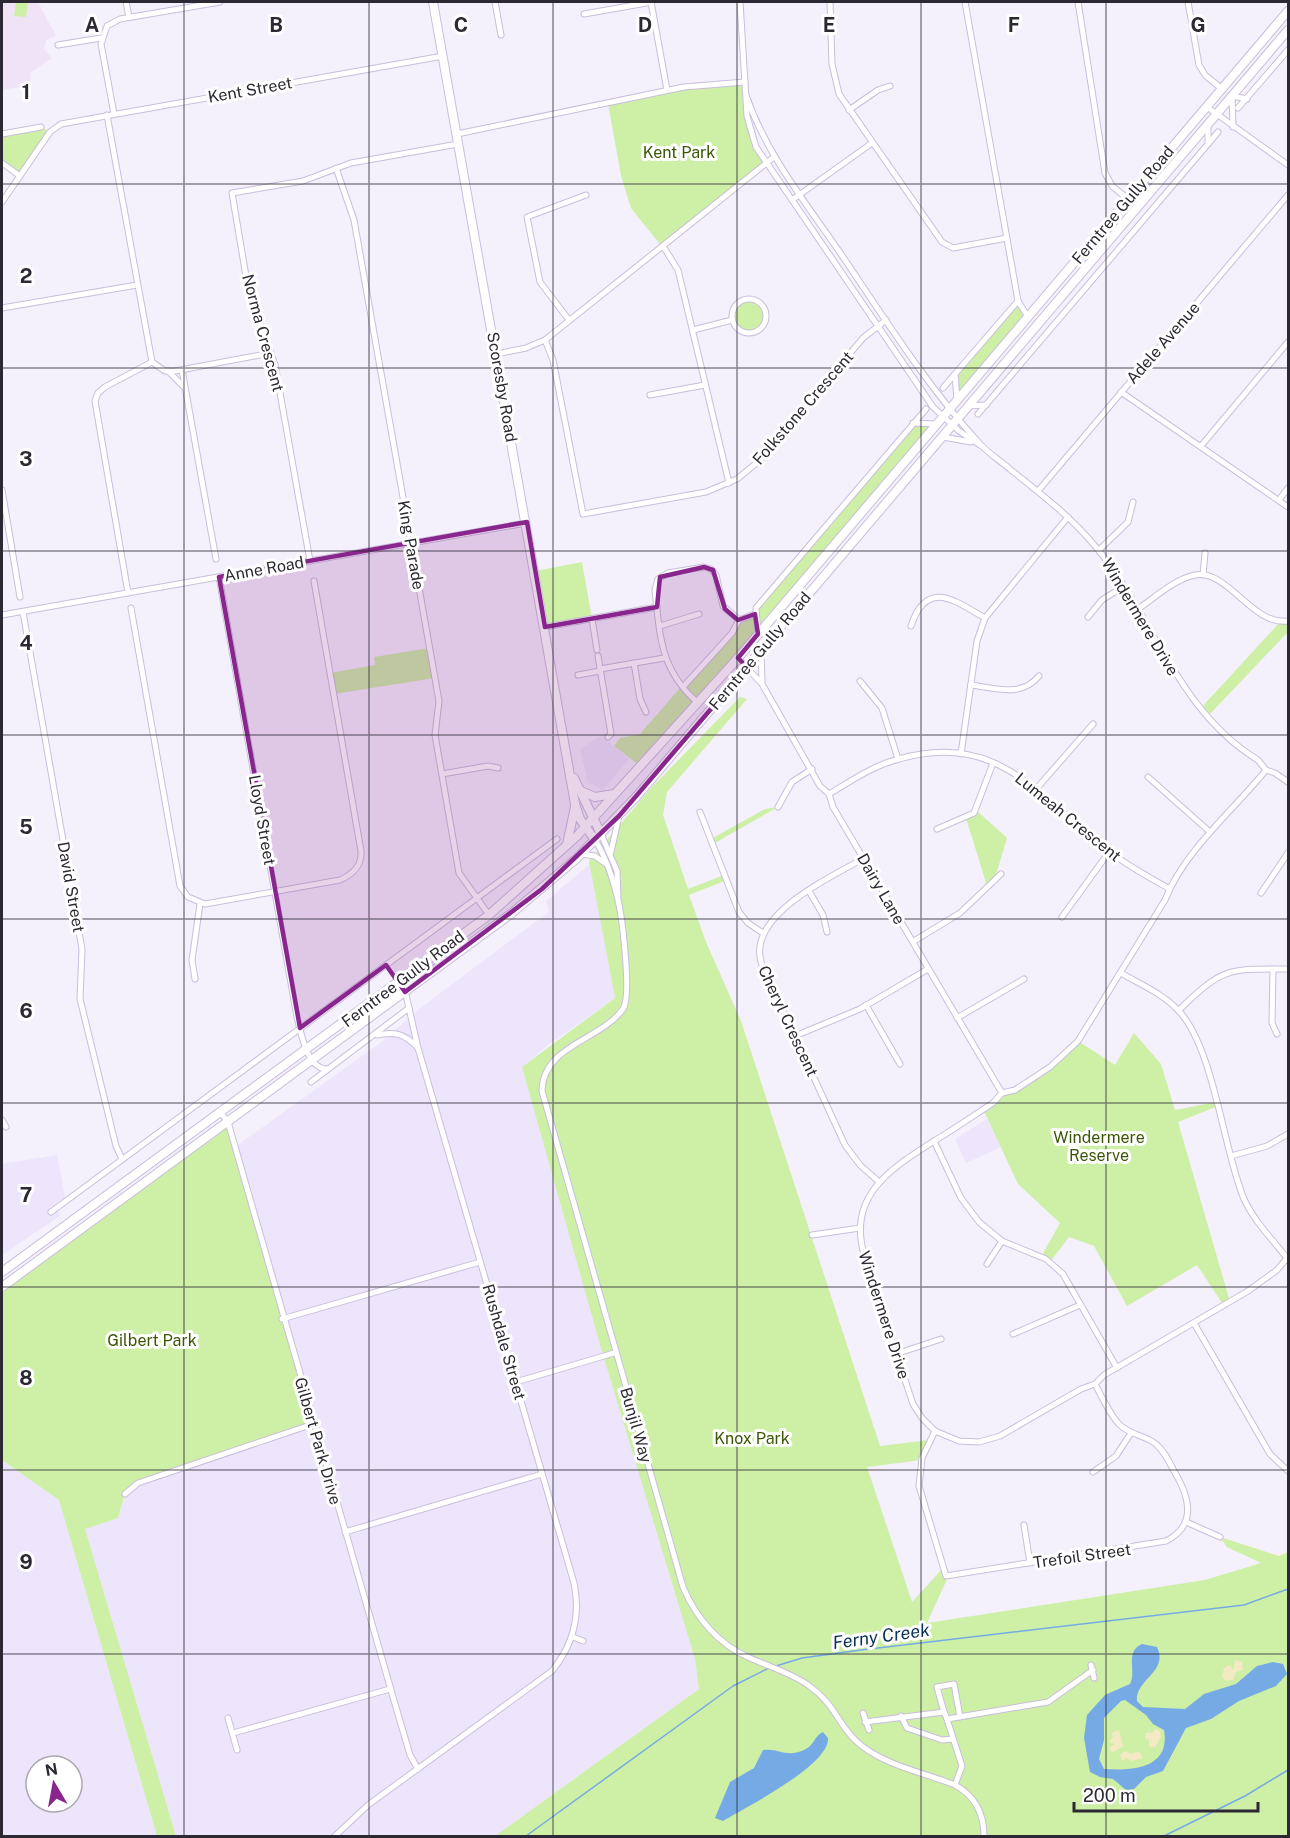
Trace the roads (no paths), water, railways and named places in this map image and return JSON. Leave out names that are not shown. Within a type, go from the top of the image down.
[{"type":"main road","name":"Scoresby Road","points":[[433,2],[527,522],[575,804],[585,827],[598,837]]},
{"type":"main road","name":"Ferntree Gully Road","points":[[2,1272],[308,1050],[489,915],[567,845],[738,658],[1288,11]]},
{"type":"main road","name":"Ferntree Gully Road","points":[[2,1287],[512,913],[581,854],[619,816],[747,667],[1288,30]]},
{"type":"main road","name":"Scoresby Road","points":[[571,772],[593,819],[598,837]]},
{"type":"main road","points":[[581,791],[595,797],[615,794]]},
{"type":"main road","points":[[567,845],[575,804]]},
{"type":"main road","points":[[60,1231],[67,1240]]},
{"type":"street","points":[[126,2],[129,17]]},
{"type":"street","points":[[186,388],[168,371],[152,362],[136,285],[110,115],[101,38],[110,23],[129,17],[219,2]]},
{"type":"street","points":[[495,2],[501,35]]},
{"type":"street","points":[[584,14],[652,2],[667,90]]},
{"type":"street","points":[[740,2],[749,129],[766,163],[927,398],[943,417],[955,422]]},
{"type":"street","points":[[830,2],[834,75],[840,94],[946,251],[1007,238]]},
{"type":"street","points":[[965,2],[1020,304],[1028,317]]},
{"type":"street","points":[[1078,2],[1105,173],[1112,186],[1128,199]]},
{"type":"street","points":[[1188,2],[1199,65],[1205,75],[1222,89]]},
{"type":"street","points":[[58,45],[101,38]]},
{"type":"street","points":[[1239,108],[1288,50]]},
{"type":"street","name":"Kent Street","points":[[20,176],[57,126],[443,56]]},
{"type":"street","points":[[457,134],[667,90],[745,82]]},
{"type":"street","points":[[849,110],[878,90],[890,86]]},
{"type":"street","points":[[747,95],[758,129],[774,157],[934,391],[949,409],[955,422]]},
{"type":"street","points":[[1233,127],[1232,96],[1247,99]]},
{"type":"street","points":[[1207,107],[1288,165]]},
{"type":"street","points":[[1208,125],[1208,144]]},
{"type":"street","points":[[2,134],[41,127]]},
{"type":"street","name":"Ferntree Gully Road","points":[[978,414],[1218,132]]},
{"type":"street","points":[[792,200],[872,143]]},
{"type":"street","name":"Norma Crescent","points":[[310,561],[271,354],[249,294],[232,193],[303,181],[336,168],[459,144]]},
{"type":"street","points":[[496,354],[526,348],[545,340],[774,157]]},
{"type":"street","points":[[2,163],[20,176],[2,202]]},
{"type":"street","name":"King Parade","points":[[336,168],[354,220],[440,705],[435,730],[459,873],[489,915]]},
{"type":"street","points":[[569,320],[540,282],[527,217],[586,195]]},
{"type":"street","name":"Adele Avenue","points":[[1038,491],[1288,195]]},
{"type":"street","points":[[663,246],[678,270],[729,483]]},
{"type":"street","points":[[2,308],[136,285]]},
{"type":"street","points":[[747,299],[759,302],[766,312],[762,327],[753,333],[742,332],[732,320],[733,309],[747,299]]},
{"type":"street","points":[[1020,304],[1036,307]]},
{"type":"street","points":[[943,388],[1020,304]]},
{"type":"street","points":[[693,330],[732,320]]},
{"type":"street","name":"Folkstone Crescent","points":[[545,340],[553,357],[583,514],[699,494],[729,483],[759,461],[863,338],[886,320]]},
{"type":"street","points":[[1201,446],[1288,342]]},
{"type":"street","points":[[168,371],[271,354]]},
{"type":"street","points":[[128,593],[95,401],[98,393],[105,387],[152,362]]},
{"type":"street","points":[[182,370],[216,559]]},
{"type":"street","points":[[955,374],[957,400]]},
{"type":"street","points":[[650,395],[705,385]]},
{"type":"street","points":[[927,398],[934,391]]},
{"type":"street","points":[[1121,392],[1288,507]]},
{"type":"street","points":[[968,406],[986,405]]},
{"type":"street","name":"Ferntree Gully Road","points":[[758,634],[755,614],[757,607],[926,409]]},
{"type":"street","name":"Windermere Drive","points":[[955,422],[973,443]]},
{"type":"street","name":"Windermere Drive","points":[[955,422],[1068,517],[1099,550],[1124,586],[1160,651],[1186,690],[1211,720],[1260,762],[1266,770],[1288,782]]},
{"type":"street","points":[[913,423],[936,424]]},
{"type":"street","name":"Windermere Drive","points":[[942,437],[981,446]]},
{"type":"street","points":[[1279,500],[1288,488]]},
{"type":"street","points":[[2,490],[20,597]]},
{"type":"street","points":[[1099,550],[1128,522],[1133,502]]},
{"type":"street","points":[[961,754],[978,636],[985,618],[1068,517]]},
{"type":"street","name":"Anne Road","points":[[2,615],[527,522]]},
{"type":"street","points":[[1203,575],[1205,553]]},
{"type":"street","points":[[698,703],[683,687],[664,658],[655,587],[660,577],[668,573],[706,567],[716,575],[724,608],[739,620]]},
{"type":"street","points":[[1138,609],[1188,577],[1203,575],[1218,582],[1267,618],[1288,621]]},
{"type":"street","name":"Lloyd Street","points":[[219,577],[300,1028],[312,1060]]},
{"type":"street","points":[[131,608],[179,881],[184,894],[200,904],[340,880],[355,870],[361,858],[314,581]]},
{"type":"street","points":[[1088,617],[1102,600],[1124,586]]},
{"type":"street","points":[[911,626],[915,615],[927,601],[938,596],[949,598],[985,618]]},
{"type":"street","points":[[545,627],[657,607]]},
{"type":"street","name":"David Street","points":[[23,612],[83,952],[80,999],[116,1146],[122,1159]]},
{"type":"street","points":[[660,626],[699,614]]},
{"type":"street","points":[[683,687],[732,633],[739,620],[755,614]]},
{"type":"street","points":[[591,619],[611,734],[608,737]]},
{"type":"street","name":"Dairy Lane","points":[[761,650],[762,684]]},
{"type":"street","points":[[578,675],[664,658]]},
{"type":"street","name":"Dairy Lane","points":[[738,658],[762,684],[820,786],[829,794],[833,807],[1002,1093]]},
{"type":"street","points":[[634,663],[641,703],[646,712]]},
{"type":"street","points":[[971,685],[1016,691],[1027,688],[1039,676]]},
{"type":"street","points":[[860,681],[882,708],[898,759]]},
{"type":"street","points":[[1037,788],[1093,724]]},
{"type":"street","name":"Lumeah Crescent","points":[[829,794],[898,759],[931,753],[961,754],[993,763],[1037,788],[1109,852],[1168,888]]},
{"type":"street","points":[[937,829],[974,813],[993,763]]},
{"type":"street","points":[[442,774],[488,766],[498,768]]},
{"type":"street","points":[[778,807],[792,782],[812,769]]},
{"type":"street","name":"Windermere Drive","points":[[1266,770],[1210,832],[1178,880],[1168,888],[1165,900],[1086,1031],[1069,1051],[1050,1067],[1015,1090],[1002,1093],[993,1103],[899,1164],[878,1181],[867,1202],[860,1228],[862,1250],[892,1342],[899,1353],[900,1365],[915,1408],[935,1431],[965,1442],[993,1439],[1081,1389],[1095,1384],[1117,1368],[1263,1281],[1281,1267],[1288,1257]]},
{"type":"street","points":[[1148,777],[1210,832]]},
{"type":"street","points":[[700,812],[739,912],[748,923],[763,933],[780,913],[810,891],[864,858]]},
{"type":"street","points":[[611,852],[619,816]]},
{"type":"street","name":"Bunjil Way","points":[[598,837],[611,852],[618,877],[618,898],[628,989],[625,1006],[616,1016],[555,1059],[546,1071],[542,1086],[614,1353],[686,1594],[700,1618],[714,1633],[738,1652],[788,1674],[822,1696],[835,1709],[852,1737],[867,1751],[955,1785],[977,1805],[983,1823],[984,1836]]},
{"type":"street","name":"Bunjil Way","points":[[598,837],[618,898]]},
{"type":"street","name":"Ferntree Gully Road","points":[[51,1212],[556,839]]},
{"type":"street","points":[[1062,917],[1109,852]]},
{"type":"street","points":[[581,854],[595,856],[608,865]]},
{"type":"street","points":[[1261,893],[1288,854]]},
{"type":"street","points":[[914,941],[960,913],[1001,874]]},
{"type":"street","points":[[810,891],[823,915],[827,932]]},
{"type":"street","points":[[195,979],[192,960],[200,904]]},
{"type":"street","name":"Cheryl Crescent","points":[[763,933],[759,948],[760,960],[795,1036],[849,1151],[864,1170],[878,1181]]},
{"type":"street","points":[[795,1036],[866,1005],[928,969]]},
{"type":"street","points":[[1179,1010],[1207,983],[1222,973],[1241,969],[1288,969]]},
{"type":"street","points":[[1273,969],[1272,1023],[1277,1034]]},
{"type":"street","points":[[1121,973],[1179,1010],[1199,1047],[1250,1211],[1288,1257]]},
{"type":"street","points":[[957,1018],[1024,978]]},
{"type":"street","name":"Rushdale Street","points":[[335,1836],[366,1807],[545,1677],[564,1655],[573,1637],[577,1610],[576,1592],[418,1048],[410,1008],[405,992],[398,982]]},
{"type":"street","points":[[866,1005],[900,1064]]},
{"type":"street","name":"Ferntree Gully Road","points":[[311,1082],[410,1008]]},
{"type":"street","points":[[373,1036],[397,1033],[410,1039],[418,1048]]},
{"type":"street","points":[[312,1060],[320,1069],[328,1070]]},
{"type":"street","name":"Gilbert Park Drive","points":[[220,1112],[228,1122],[282,1319],[390,1689],[410,1755],[418,1769]]},
{"type":"street","points":[[2,1120],[6,1127]]},
{"type":"street","points":[[1232,1156],[1267,1146],[1288,1134]]},
{"type":"street","points":[[934,1141],[965,1205],[984,1227],[1002,1241],[1046,1259],[1056,1266],[1117,1368]]},
{"type":"street","points":[[812,1234],[860,1228]]},
{"type":"street","points":[[987,1264],[1002,1241]]},
{"type":"street","points":[[282,1319],[480,1262]]},
{"type":"street","points":[[1013,1334],[1080,1305]]},
{"type":"street","points":[[1194,1323],[1270,1454],[1288,1471]]},
{"type":"street","points":[[899,1353],[941,1339]]},
{"type":"street","points":[[516,1382],[614,1353]]},
{"type":"street","points":[[1095,1384],[1118,1422],[1131,1433],[1150,1440],[1164,1454],[1187,1494],[1189,1508],[1186,1522],[1220,1538]]},
{"type":"street","points":[[125,1494],[138,1483],[313,1424]]},
{"type":"street","name":"Trefoil Street","points":[[935,1431],[920,1464],[919,1486],[946,1576],[1160,1543],[1172,1538],[1186,1522]]},
{"type":"street","points":[[1093,1472],[1116,1456],[1131,1433]]},
{"type":"street","points":[[345,1532],[542,1474]]},
{"type":"street","points":[[1024,1525],[1030,1563]]},
{"type":"street","points":[[573,1637],[583,1641]]},
{"type":"street","points":[[947,1719],[1048,1702],[1092,1667],[1094,1678]]},
{"type":"street","points":[[955,1785],[962,1766],[937,1689],[940,1685],[955,1686],[960,1717]]},
{"type":"street","points":[[233,1733],[390,1689]]},
{"type":"street","points":[[865,1722],[944,1712]]},
{"type":"street","points":[[863,1713],[869,1730]]},
{"type":"street","points":[[901,1716],[906,1728],[939,1740],[953,1739]]},
{"type":"street","points":[[228,1718],[237,1750]]},
{"type":"water","points":[[1142,1644],[1157,1647],[1160,1656],[1159,1663],[1138,1693],[1137,1701],[1143,1707],[1185,1709],[1204,1694],[1236,1684],[1257,1666],[1273,1662],[1283,1664],[1287,1674],[1276,1686],[1239,1701],[1211,1719],[1186,1728],[1163,1771],[1146,1777],[1134,1789],[1126,1790],[1113,1779],[1100,1777],[1090,1772],[1084,1738],[1087,1715],[1105,1695],[1130,1684],[1132,1657],[1137,1647]],"holes":[[[1125,1700],[1146,1715],[1153,1724],[1164,1730],[1165,1743],[1161,1753],[1155,1760],[1137,1768],[1104,1769],[1099,1759],[1104,1740],[1104,1718],[1121,1701]]]},
{"type":"water","points":[[823,1732],[828,1738],[825,1749],[802,1772],[767,1796],[723,1821],[715,1818],[730,1782],[754,1768],[763,1750],[799,1752],[809,1747]]},
{"type":"waterway","name":"Ferny Creek","points":[[776,1666],[802,1658],[861,1650],[1244,1605],[1288,1589]]},
{"type":"waterway","name":"Ferny Creek","points":[[526,1836],[733,1686],[769,1668]]},
{"type":"waterway","points":[[1164,1836],[1245,1796],[1288,1770]]},
{"type":"park label","name":"Kent Park","points":[[679,152]]},
{"type":"park label","name":"Windermere Reserve","points":[[1099,1146]]},
{"type":"park label","name":"Gilbert Park","points":[[152,1340]]},
{"type":"park label","name":"Knox Park","points":[[752,1438]]}]
